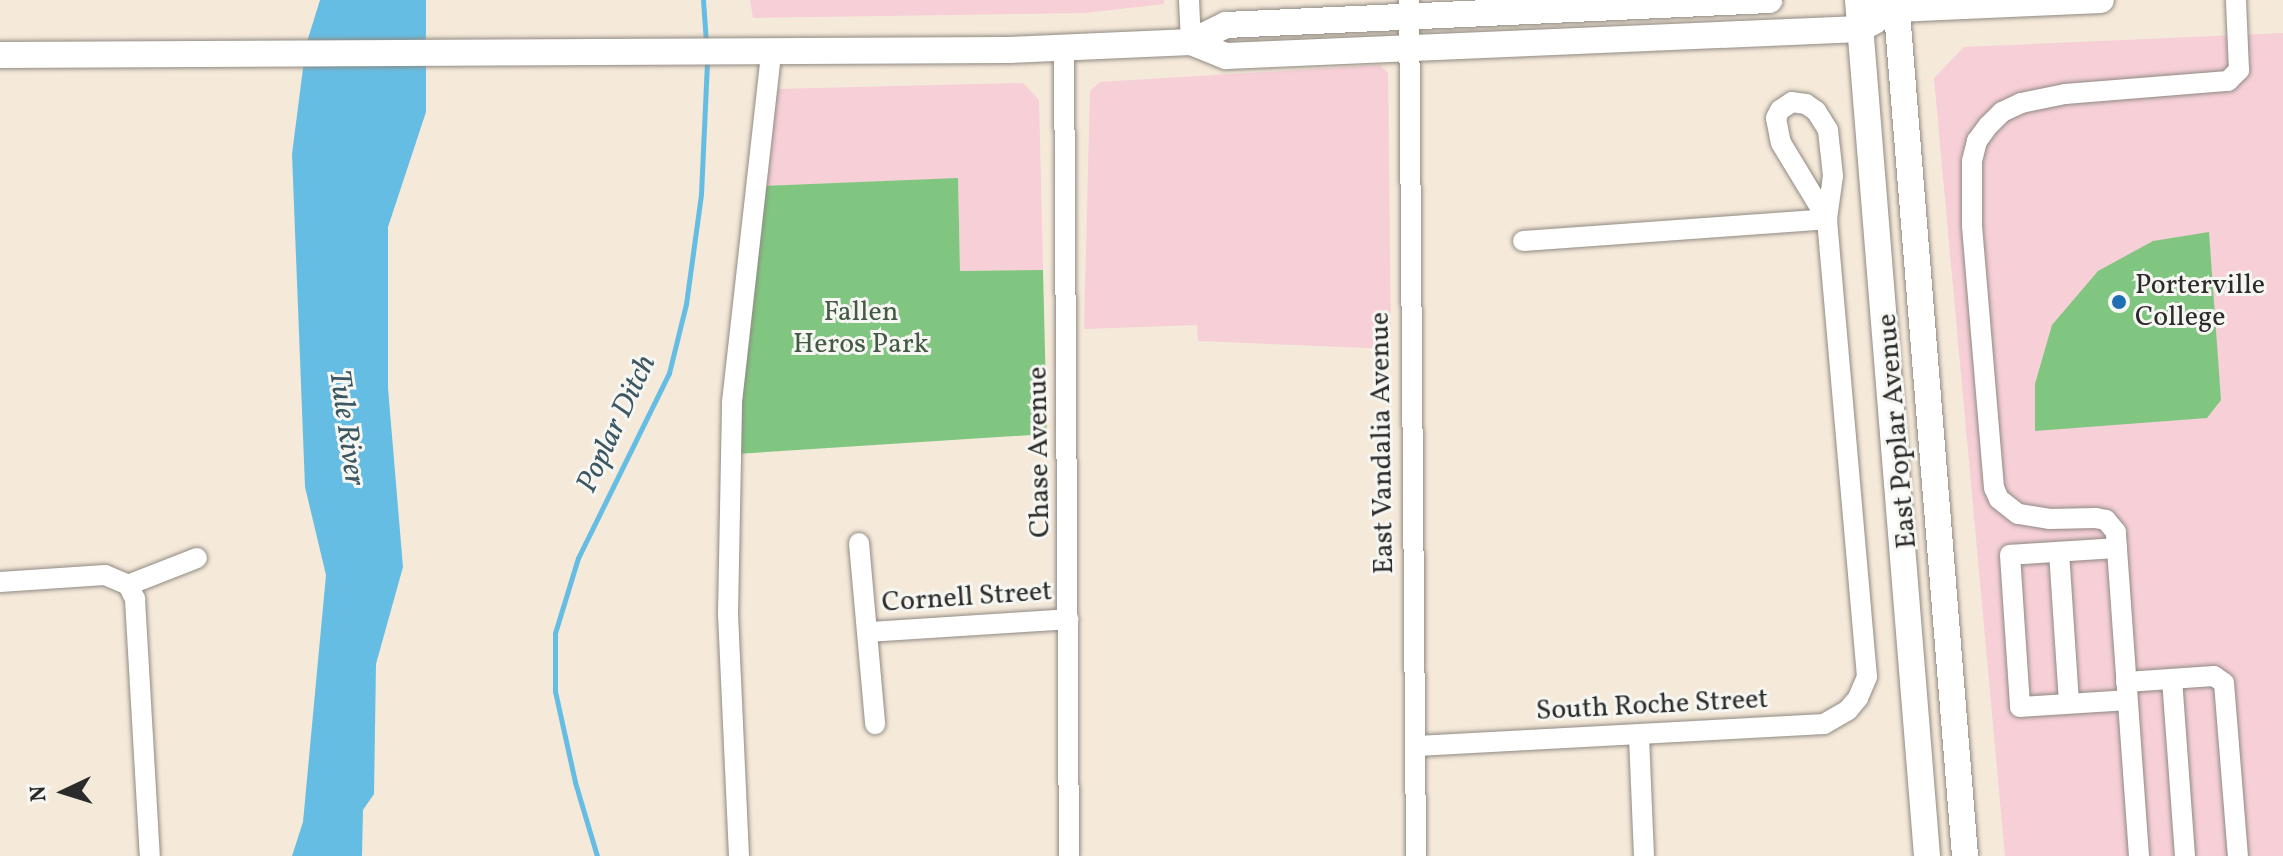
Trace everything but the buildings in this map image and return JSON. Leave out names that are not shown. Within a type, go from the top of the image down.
[{"type":"main road","points":[[0,55],[759,52],[1191,42],[1226,56],[1409,22],[1694,2],[1769,0]]},
{"type":"main road","name":"East Poplar Avenue","points":[[1858,0],[1927,856]]},
{"type":"main road","points":[[1870,0],[1896,4],[2101,0]]},
{"type":"main road","points":[[1409,22],[1860,29],[1896,4]]},
{"type":"main road","name":"East Poplar Avenue","points":[[1896,4],[1965,856]]},
{"type":"street","points":[[1189,0],[1191,42]]},
{"type":"street","points":[[2139,856],[2116,532],[2106,520],[2050,519],[2018,514],[1999,499],[1994,488],[1971,211],[1972,161],[1977,141],[1988,126],[2002,112],[2021,103],[2065,94],[2228,81],[2239,70],[2236,0]]},
{"type":"street","name":"East Vandalia Avenue","points":[[1409,22],[1410,443],[1417,746],[1416,856]]},
{"type":"street","name":"Chase Avenue","points":[[1064,47],[1069,856]]},
{"type":"street","points":[[739,856],[728,614],[732,402],[759,52]]},
{"type":"street","name":"East Poplar Avenue","points":[[1827,219],[1781,143],[1776,118],[1780,110],[1792,102],[1810,106],[1828,130],[1833,176],[1827,219],[1867,677]]},
{"type":"street","points":[[1523,241],[1827,219]]},
{"type":"street","points":[[859,543],[875,724]]},
{"type":"street","points":[[2117,548],[2010,555],[2020,707],[2069,702],[2172,679],[2214,676],[2227,691],[2238,856]]},
{"type":"street","points":[[2059,552],[2069,702]]},
{"type":"street","points":[[132,592],[197,558]]},
{"type":"street","points":[[0,582],[105,575],[132,592]]},
{"type":"street","points":[[132,592],[150,856]]},
{"type":"street","name":"Cornell Street","points":[[869,632],[1069,619]]},
{"type":"street","name":"South Roche Street","points":[[1417,746],[1639,737],[1824,724],[1848,710],[1867,677]]},
{"type":"street","points":[[2172,679],[2185,856]]},
{"type":"street","points":[[1639,737],[1644,856]]},
{"type":"shaded area","points":[[750,0],[1164,0],[1164,4],[1084,13],[753,18]]},
{"type":"shaded area","name":"Porterville College","points":[[2283,33],[2283,856],[2005,856],[1934,78],[1964,47]]},
{"type":"shaded area","points":[[1380,65],[1388,73],[1391,349],[1198,341],[1197,325],[1084,329],[1090,91],[1100,82]]},
{"type":"shaded area","points":[[1023,83],[1039,100],[1043,270],[960,271],[958,179],[761,186],[777,89]]},
{"type":"green space","name":"Fallen Heros Park","points":[[958,178],[960,271],[1043,270],[1047,434],[736,454],[761,186]]},
{"type":"green space","points":[[2209,232],[2221,400],[2207,418],[2035,431],[2035,384],[2052,325],[2098,271],[2153,241]]},
{"type":"water","name":"Tule River","points":[[320,0],[426,0],[426,112],[388,227],[388,388],[403,567],[376,664],[374,794],[363,810],[362,856],[292,856],[303,822],[326,575],[305,487],[292,154],[306,45]]},
{"type":"waterway","name":"Poplar Ditch","points":[[703,0],[706,43]]},
{"type":"waterway","name":"Poplar Ditch","points":[[597,856],[575,782],[555,691],[555,633],[578,558],[669,373],[686,304],[701,194],[707,61]]},
{"type":"place","name":"Porterville College","points":[[2119,302]]}]
